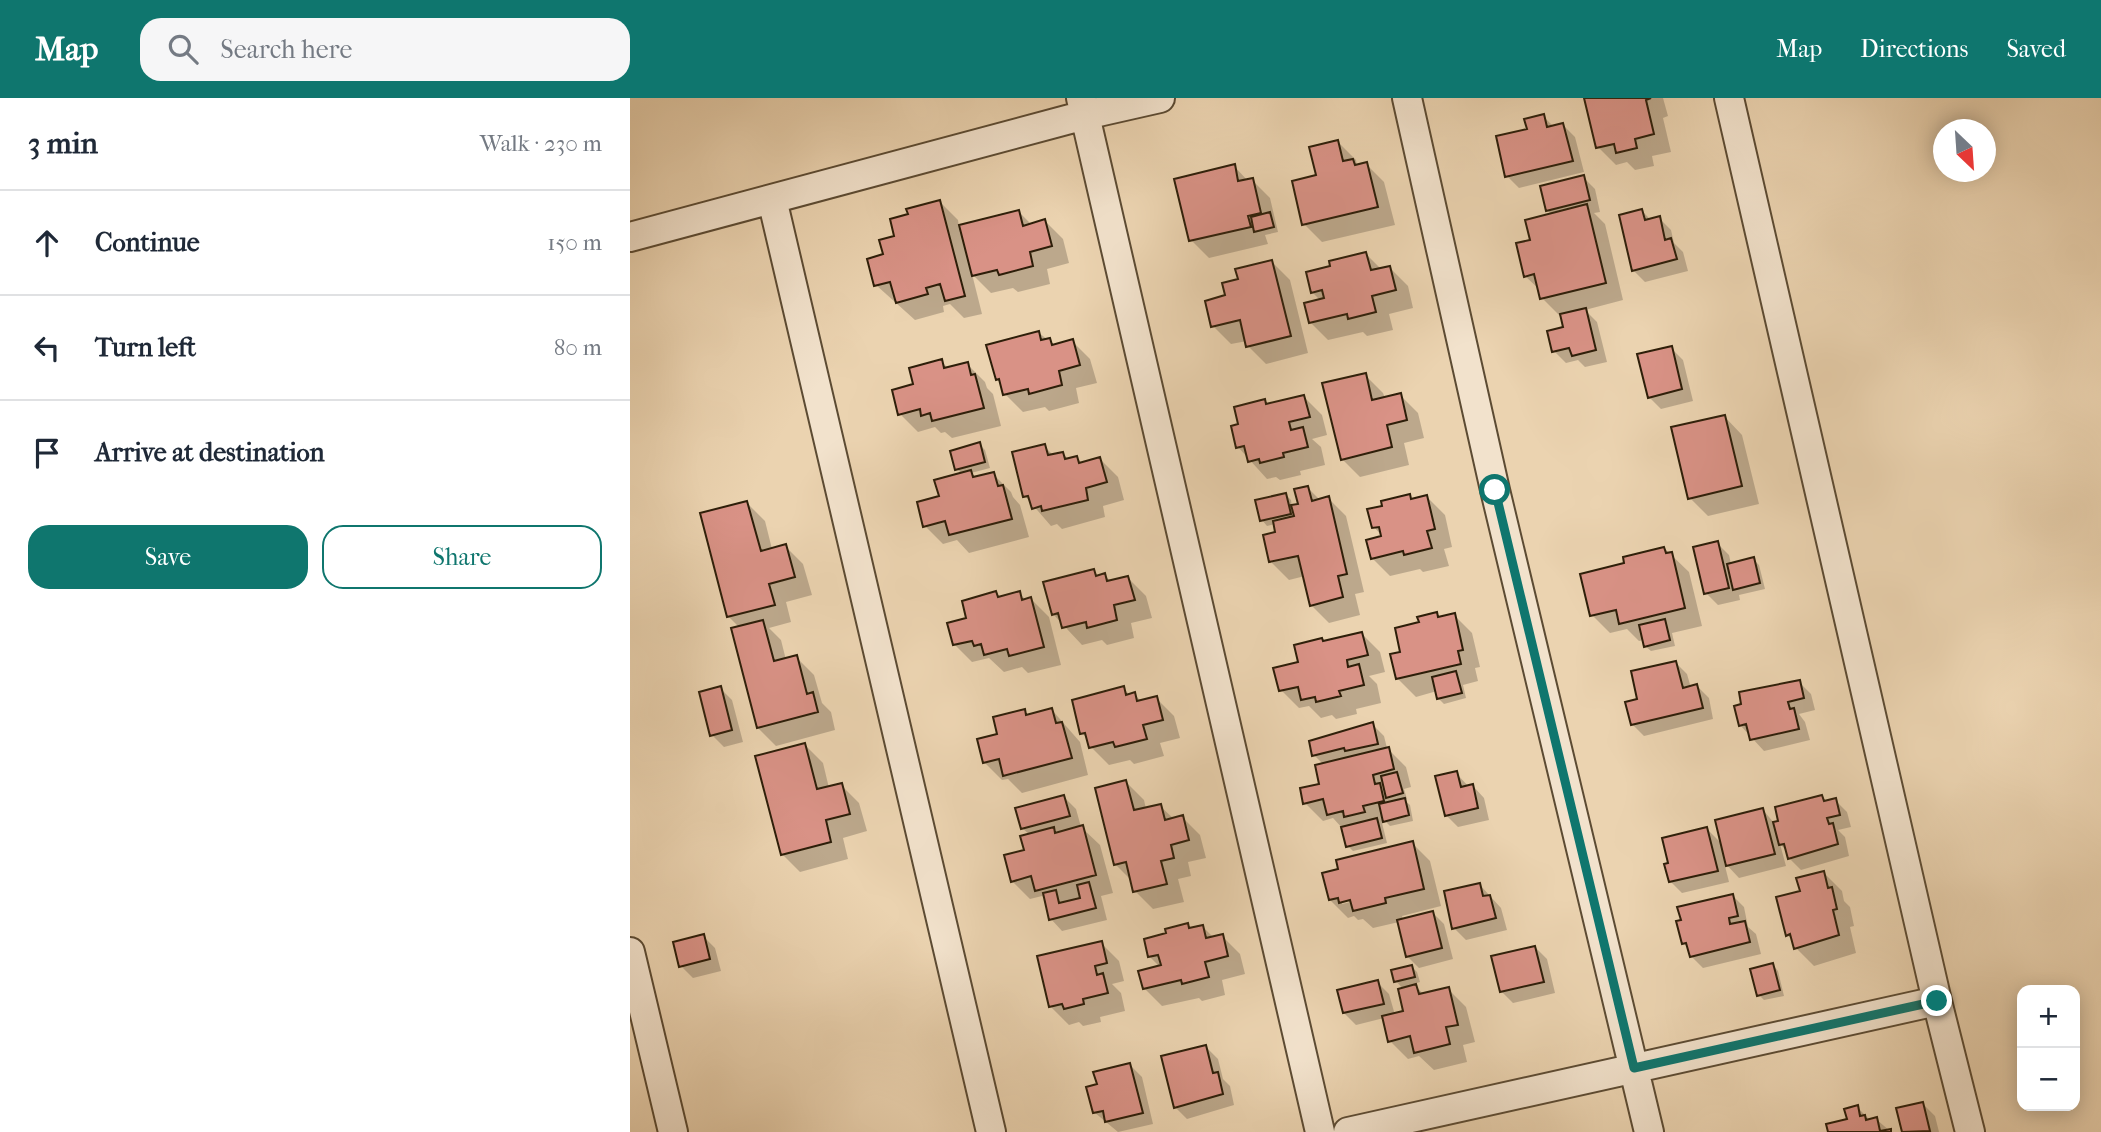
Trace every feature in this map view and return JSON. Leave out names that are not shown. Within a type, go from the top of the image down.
[{"type":"street","points":[[630,237],[772,199],[1083,107],[1160,98]]},
{"type":"street","points":[[1407,98],[1498,504],[1649,1132]]},
{"type":"street","points":[[1730,98],[1937,1001],[1970,1132]]},
{"type":"street","points":[[1083,107],[1320,1132]]},
{"type":"street","points":[[772,199],[991,1132]]},
{"type":"street","points":[[630,952],[673,1132]]},
{"type":"street","points":[[1348,1132],[1937,1001]]},
{"type":"building","points":[[1584,98],[1651,98],[1646,100],[1654,134],[1635,139],[1637,148],[1616,153],[1614,144],[1596,148]]},
{"type":"building","points":[[1544,114],[1547,127],[1563,123],[1573,161],[1505,177],[1496,136],[1527,129],[1524,119]]},
{"type":"building","points":[[1338,140],[1343,161],[1353,159],[1355,165],[1367,162],[1378,207],[1302,225],[1292,181],[1316,175],[1309,147]]},
{"type":"building","points":[[1235,164],[1238,181],[1253,178],[1261,213],[1248,216],[1251,227],[1189,241],[1174,179]]},
{"type":"building","points":[[1584,175],[1590,200],[1546,211],[1540,186]]},
{"type":"building","points":[[940,200],[965,296],[945,301],[940,284],[926,288],[928,294],[896,303],[890,282],[874,286],[867,259],[883,254],[879,240],[894,236],[890,219],[908,214],[906,209]]},
{"type":"building","points":[[1587,204],[1606,283],[1540,299],[1534,274],[1524,277],[1516,243],[1530,240],[1525,220]]},
{"type":"building","points":[[1642,209],[1645,220],[1660,216],[1665,240],[1671,238],[1677,259],[1632,271],[1619,215]]},
{"type":"building","points":[[1019,210],[1023,226],[1045,219],[1052,246],[1030,252],[1033,266],[999,275],[997,270],[972,276],[959,225]]},
{"type":"building","points":[[1270,212],[1274,227],[1254,232],[1251,217]]},
{"type":"building","points":[[1366,252],[1371,270],[1390,266],[1396,290],[1372,296],[1376,312],[1348,319],[1347,314],[1309,323],[1304,303],[1324,298],[1322,290],[1311,293],[1306,272],[1330,266],[1329,261]]},
{"type":"building","points":[[1272,260],[1291,336],[1246,347],[1240,320],[1211,327],[1205,301],[1225,295],[1222,283],[1238,279],[1235,269]]},
{"type":"building","points":[[1586,308],[1596,350],[1572,356],[1569,348],[1552,352],[1547,331],[1563,327],[1560,314]]},
{"type":"building","points":[[1039,331],[1041,340],[1050,338],[1052,345],[1073,339],[1080,365],[1059,371],[1062,385],[1029,394],[1028,389],[1003,395],[986,345]]},
{"type":"building","points":[[1672,346],[1682,389],[1648,398],[1637,354]]},
{"type":"building","points":[[942,359],[944,368],[968,362],[971,375],[975,374],[984,408],[932,421],[930,413],[921,416],[920,409],[898,415],[892,390],[913,384],[909,368]]},
{"type":"building","points":[[1366,373],[1372,400],[1401,393],[1407,420],[1387,425],[1392,447],[1341,460],[1322,383]]},
{"type":"building","points":[[1304,395],[1310,417],[1289,422],[1291,430],[1303,427],[1308,447],[1283,453],[1284,457],[1260,463],[1259,459],[1248,462],[1244,446],[1236,448],[1231,426],[1238,424],[1234,407],[1265,399],[1266,404]]},
{"type":"building","points":[[1725,415],[1742,486],[1688,499],[1671,427]]},
{"type":"building","points":[[980,442],[985,462],[955,470],[950,451]]},
{"type":"building","points":[[1045,444],[1048,455],[1063,452],[1065,459],[1077,456],[1079,463],[1100,457],[1107,482],[1086,488],[1088,500],[1042,511],[1041,506],[1032,509],[1028,496],[1023,497],[1012,452]]},
{"type":"building","points":[[971,470],[973,477],[994,472],[998,486],[1003,485],[1012,519],[949,535],[945,521],[923,527],[917,502],[939,496],[934,480]]},
{"type":"building","points":[[1308,486],[1312,501],[1329,496],[1347,574],[1338,576],[1343,597],[1310,606],[1298,556],[1269,562],[1263,535],[1275,532],[1273,521],[1294,516],[1291,505],[1298,504],[1294,489]]},
{"type":"building","points":[[1286,493],[1291,514],[1260,521],[1255,500]]},
{"type":"building","points":[[1410,494],[1411,499],[1427,495],[1435,529],[1427,531],[1432,548],[1404,555],[1403,551],[1371,559],[1366,540],[1381,536],[1379,527],[1372,528],[1367,509],[1382,506],[1381,501]]},
{"type":"building","points":[[747,501],[761,551],[786,544],[795,577],[769,584],[775,605],[727,617],[700,513]]},
{"type":"building","points":[[1718,541],[1729,588],[1704,594],[1693,547]]},
{"type":"building","points":[[1664,547],[1666,553],[1672,552],[1685,608],[1619,624],[1616,610],[1590,616],[1580,574],[1624,563],[1623,557]]},
{"type":"building","points":[[1754,557],[1760,583],[1733,590],[1727,564]]},
{"type":"building","points":[[1094,569],[1096,576],[1105,573],[1107,581],[1128,576],[1135,600],[1114,605],[1117,620],[1087,628],[1086,622],[1062,628],[1058,613],[1052,615],[1043,582]]},
{"type":"building","points":[[996,591],[998,597],[1020,591],[1022,600],[1031,597],[1044,647],[1009,656],[1007,649],[984,655],[981,644],[974,646],[972,641],[953,645],[947,623],[966,618],[962,601]]},
{"type":"building","points":[[1437,612],[1438,617],[1455,613],[1463,650],[1458,651],[1461,664],[1396,679],[1390,654],[1400,652],[1395,628],[1419,622],[1417,617]]},
{"type":"building","points":[[1665,619],[1670,640],[1644,647],[1639,625]]},
{"type":"building","points":[[763,620],[774,661],[797,655],[807,694],[813,692],[818,712],[757,728],[731,628]]},
{"type":"building","points":[[1362,632],[1368,655],[1347,660],[1348,667],[1359,664],[1364,685],[1339,691],[1341,696],[1316,702],[1315,697],[1301,700],[1298,687],[1279,691],[1273,668],[1298,662],[1294,645]]},
{"type":"building","points":[[1676,661],[1683,688],[1697,684],[1703,708],[1631,725],[1625,702],[1637,699],[1631,671]]},
{"type":"building","points":[[1456,671],[1462,693],[1437,699],[1432,677]]},
{"type":"building","points":[[1800,680],[1804,698],[1788,702],[1790,709],[1794,708],[1799,729],[1750,740],[1746,724],[1739,726],[1734,706],[1741,704],[1739,692]]},
{"type":"building","points":[[721,686],[732,730],[710,736],[699,692]]},
{"type":"building","points":[[1124,686],[1126,695],[1135,692],[1137,701],[1157,696],[1163,720],[1143,725],[1147,739],[1115,747],[1113,742],[1089,748],[1085,733],[1080,734],[1072,700]]},
{"type":"building","points":[[1052,708],[1056,723],[1062,722],[1072,758],[1003,776],[999,759],[983,763],[977,739],[997,734],[993,717],[1025,709],[1026,715]]},
{"type":"building","points":[[1373,722],[1378,744],[1345,751],[1344,748],[1312,756],[1309,741]]},
{"type":"building","points":[[805,743],[817,789],[842,783],[850,814],[826,820],[831,842],[781,855],[755,756]]},
{"type":"building","points":[[1389,747],[1394,769],[1373,775],[1375,784],[1380,783],[1384,801],[1363,806],[1365,812],[1344,817],[1343,811],[1327,815],[1323,799],[1303,804],[1300,788],[1319,784],[1315,765]]},
{"type":"building","points":[[1457,771],[1461,787],[1473,784],[1478,808],[1445,816],[1435,776]]},
{"type":"building","points":[[1397,772],[1403,793],[1386,798],[1381,776]]},
{"type":"building","points":[[1126,780],[1134,810],[1161,804],[1165,820],[1183,815],[1189,840],[1171,845],[1174,858],[1161,861],[1167,884],[1133,892],[1126,862],[1114,865],[1095,788]]},
{"type":"building","points":[[1064,795],[1070,816],[1021,829],[1015,808]]},
{"type":"building","points":[[1822,795],[1824,801],[1836,798],[1840,815],[1827,818],[1829,824],[1833,823],[1838,844],[1788,859],[1784,844],[1779,845],[1773,822],[1778,821],[1775,807]]},
{"type":"building","points":[[1405,798],[1409,815],[1383,822],[1379,804]]},
{"type":"building","points":[[1763,808],[1775,854],[1726,866],[1715,820]]},
{"type":"building","points":[[1377,818],[1382,838],[1346,847],[1341,827]]},
{"type":"building","points":[[1083,825],[1096,875],[1035,891],[1031,876],[1011,882],[1004,855],[1024,850],[1020,836],[1054,827],[1055,833]]},
{"type":"building","points":[[1707,827],[1718,871],[1669,882],[1664,864],[1668,863],[1662,838]]},
{"type":"building","points":[[1413,841],[1424,889],[1385,898],[1386,903],[1353,911],[1350,900],[1339,903],[1338,898],[1329,900],[1322,873],[1338,869],[1336,860]]},
{"type":"building","points":[[1824,871],[1828,888],[1832,887],[1837,909],[1833,910],[1839,935],[1794,949],[1790,934],[1786,936],[1776,897],[1800,891],[1796,878]]},
{"type":"building","points":[[1089,882],[1096,908],[1049,920],[1043,893],[1056,890],[1059,903],[1080,898],[1077,885]]},
{"type":"building","points":[[1480,883],[1483,896],[1490,895],[1496,918],[1452,929],[1444,891]]},
{"type":"building","points":[[1733,894],[1738,916],[1729,918],[1730,924],[1745,921],[1750,942],[1690,957],[1686,943],[1682,944],[1676,921],[1681,920],[1677,907]]},
{"type":"building","points":[[1433,911],[1442,948],[1406,957],[1397,920]]},
{"type":"building","points":[[1188,923],[1189,928],[1203,925],[1206,938],[1223,934],[1228,956],[1205,962],[1209,977],[1143,989],[1138,971],[1161,965],[1158,955],[1148,957],[1144,939],[1166,933],[1165,929]]},
{"type":"building","points":[[704,934],[710,959],[679,967],[673,942]]},
{"type":"building","points":[[1102,941],[1107,963],[1095,966],[1097,975],[1103,973],[1108,993],[1083,999],[1084,1004],[1064,1009],[1062,1004],[1049,1007],[1037,956]]},
{"type":"building","points":[[1535,946],[1544,982],[1500,992],[1491,956]]},
{"type":"building","points":[[1773,963],[1780,990],[1757,996],[1750,969]]},
{"type":"building","points":[[1412,965],[1415,977],[1394,982],[1391,970]]},
{"type":"building","points":[[1378,980],[1384,1004],[1343,1013],[1337,990]]},
{"type":"building","points":[[1416,984],[1419,994],[1449,987],[1458,1025],[1446,1027],[1450,1044],[1414,1053],[1410,1036],[1388,1042],[1382,1016],[1403,1011],[1398,989]]},
{"type":"building","points":[[1206,1045],[1213,1073],[1218,1072],[1223,1094],[1174,1108],[1161,1056]]},
{"type":"building","points":[[1130,1063],[1143,1113],[1105,1122],[1103,1111],[1093,1113],[1086,1087],[1097,1084],[1093,1072]]},
{"type":"building","points":[[1923,1102],[1930,1131],[1902,1132],[1896,1108]]},
{"type":"building","points":[[1858,1105],[1860,1116],[1865,1115],[1866,1120],[1877,1117],[1880,1131],[1891,1129],[1891,1132],[1828,1132],[1826,1124],[1847,1119],[1844,1109]]},
{"type":"route","points":[[1495,490],[1634,1068],[1937,1001]]}]
